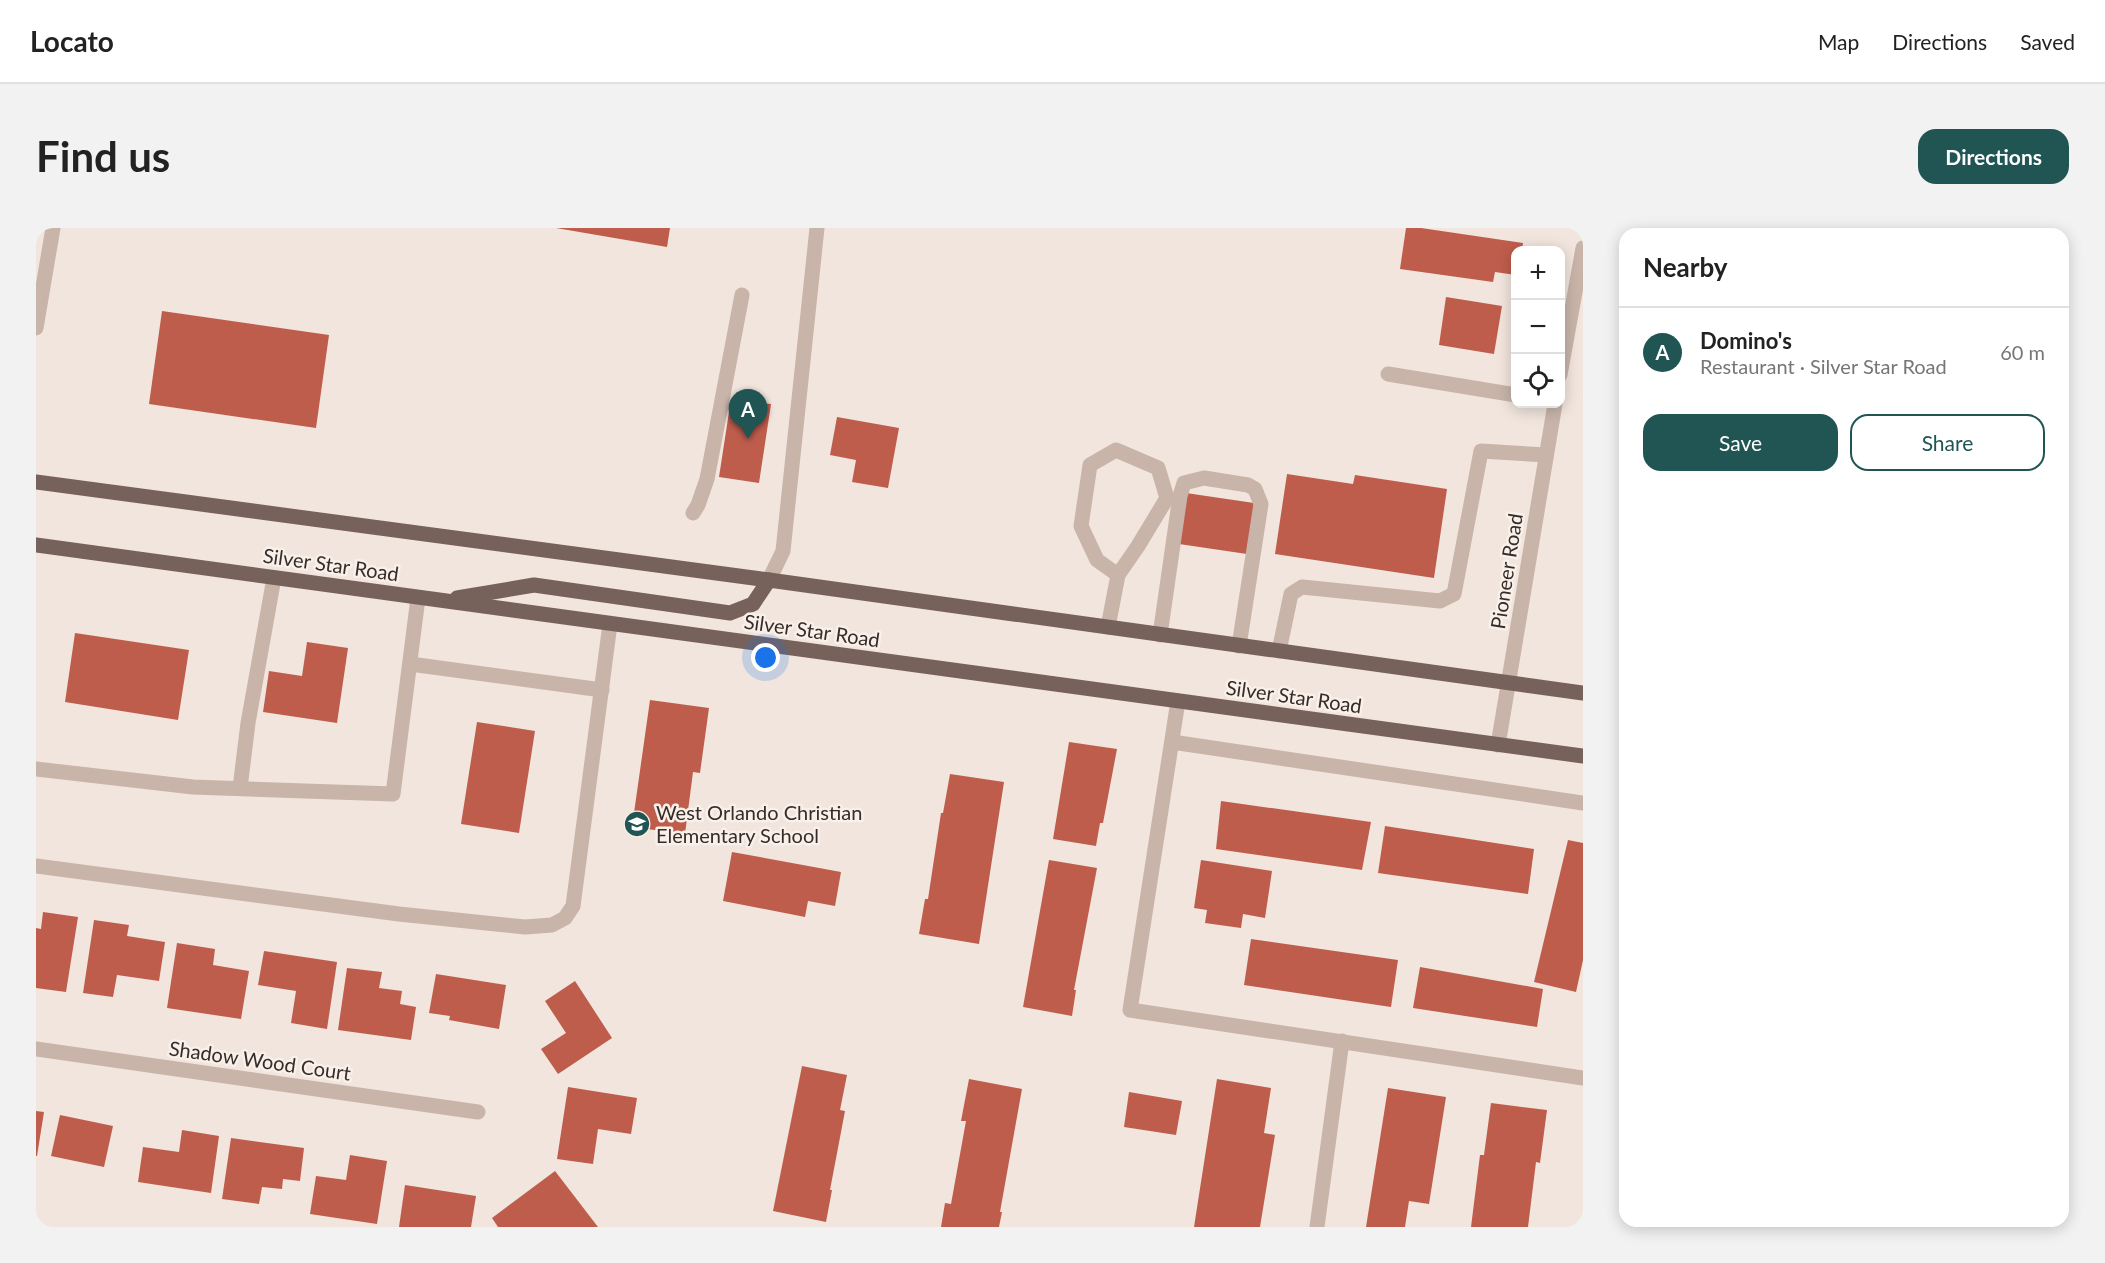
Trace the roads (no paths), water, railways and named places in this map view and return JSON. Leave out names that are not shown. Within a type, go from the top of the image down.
[{"type":"main road","points":[[36,482],[769,580],[1583,693]]},
{"type":"main road","name":"Silver Star Road","points":[[36,545],[1583,756]]},
{"type":"main road","points":[[439,600],[534,585],[730,613],[753,603],[769,580]]},
{"type":"street","points":[[36,328],[42,256],[53,228]]},
{"type":"street","points":[[769,580],[783,551],[817,228]]},
{"type":"street","points":[[1564,354],[1583,248]]},
{"type":"street","points":[[693,513],[707,478],[742,295]]},
{"type":"street","points":[[1389,374],[1511,394]]},
{"type":"street","name":"Pioneer Road","points":[[1498,745],[1554,408]]},
{"type":"street","points":[[1107,627],[1118,575],[1167,498],[1158,468],[1116,450],[1090,465],[1081,526],[1097,560],[1118,575]]},
{"type":"street","points":[[1279,651],[1291,594],[1302,587],[1440,601],[1454,594],[1481,451],[1546,455]]},
{"type":"street","points":[[1160,634],[1180,496],[1184,483],[1204,478],[1248,485],[1255,489],[1261,504],[1239,646]]},
{"type":"street","points":[[240,788],[248,723],[274,578]]},
{"type":"street","points":[[36,769],[193,787],[393,794],[418,598]]},
{"type":"street","points":[[36,866],[399,914],[525,927],[552,925],[565,918],[573,906],[610,624]]},
{"type":"street","points":[[410,663],[602,690]]},
{"type":"street","points":[[1178,701],[1130,1010],[1583,1078]]},
{"type":"street","points":[[1172,742],[1583,803]]},
{"type":"street","points":[[1317,1227],[1342,1041]]},
{"type":"street","name":"Shadow Wood Court","points":[[36,1049],[478,1112]]},
{"type":"place","name":"Domino's","points":[[748,439]]},
{"type":"place","name":"West Orlando Christian Elementary School","points":[[637,824]]}]
